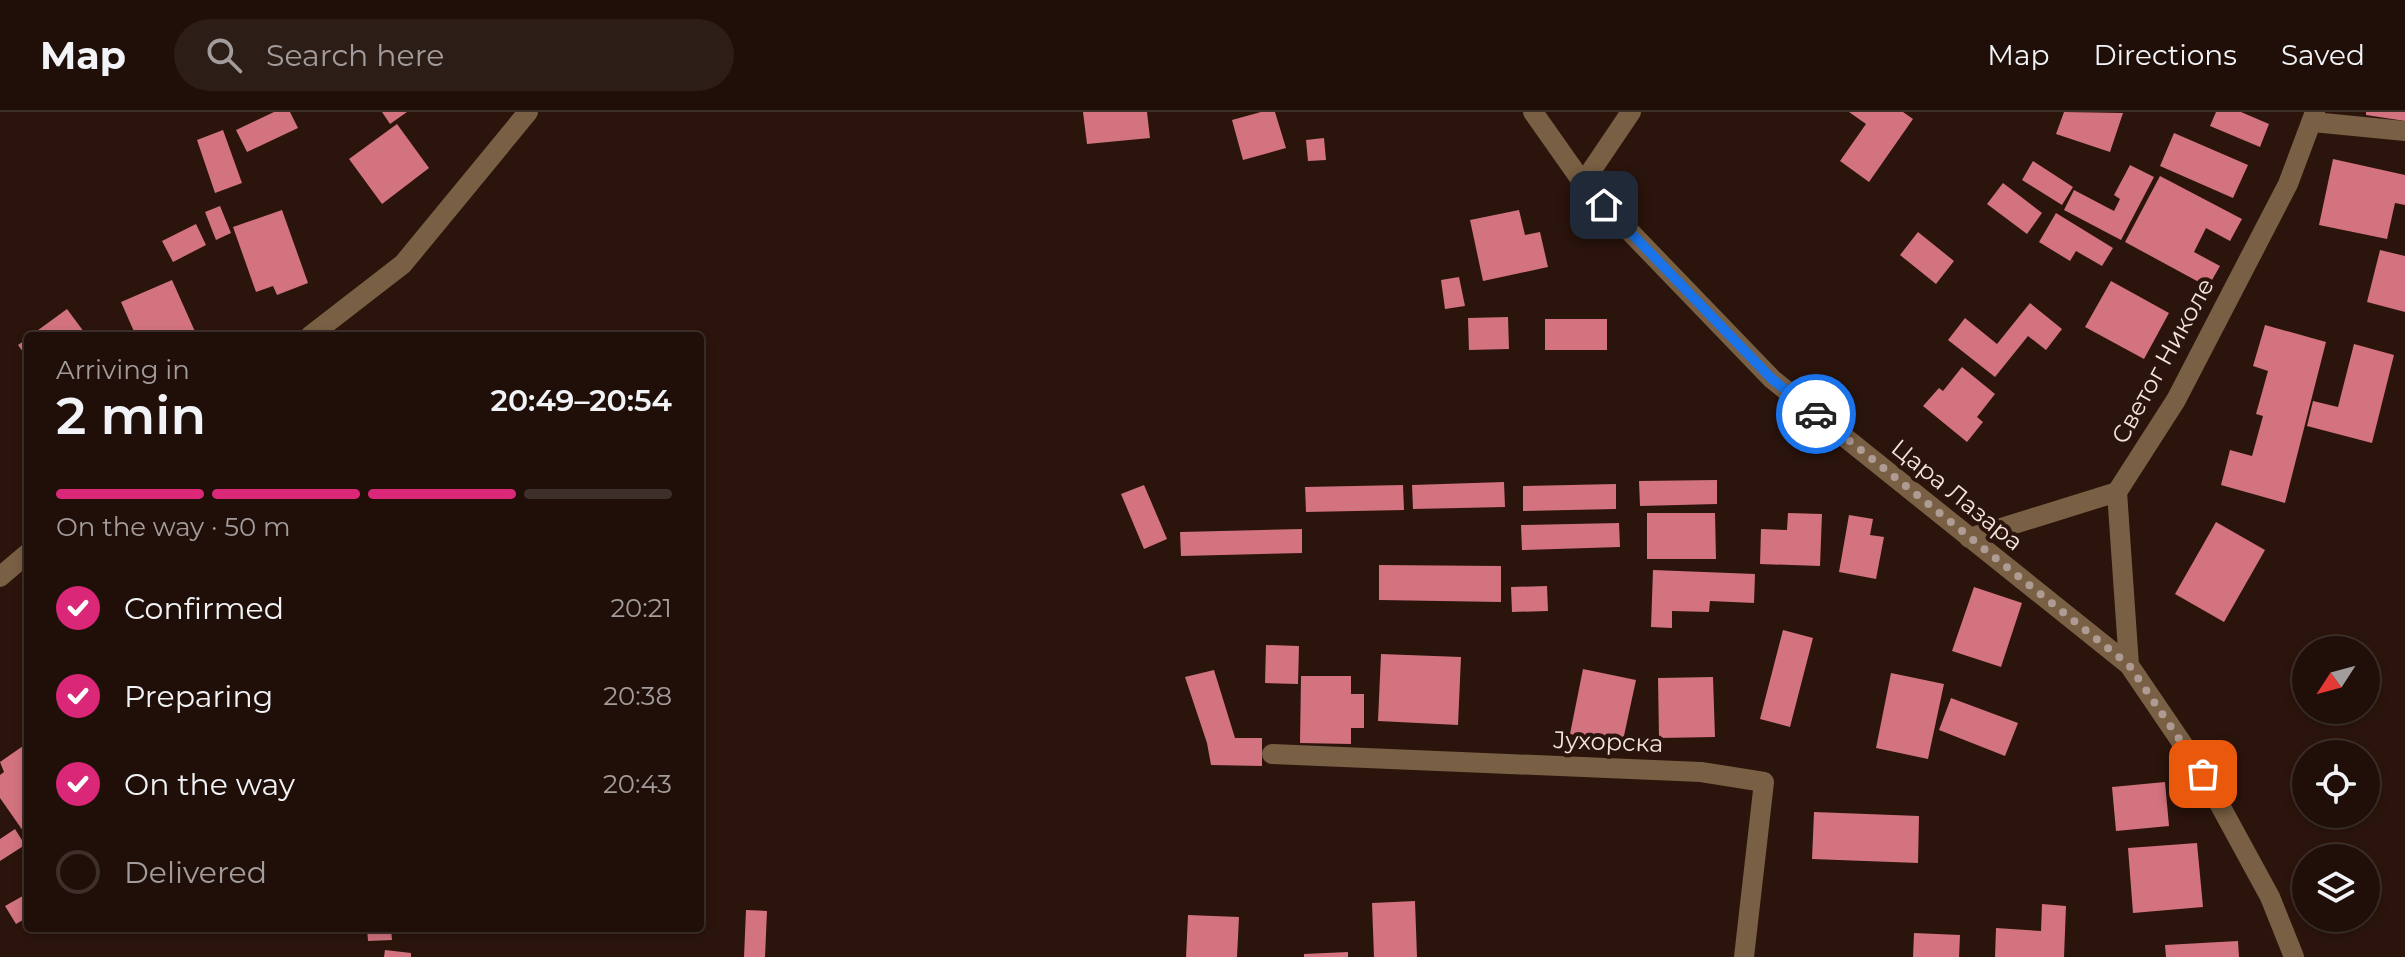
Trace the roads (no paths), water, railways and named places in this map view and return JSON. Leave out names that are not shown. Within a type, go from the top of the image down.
[{"type":"street","points":[[315,332],[403,264],[528,112]]},
{"type":"street","name":"Цара Лазара","points":[[1533,112],[1583,183],[1772,379],[2129,665],[2203,774],[2270,897],[2294,957]]},
{"type":"street","points":[[1583,183],[1631,112]]},
{"type":"street","points":[[2314,117],[2405,131]]},
{"type":"street","name":"Светог Николе","points":[[2117,492],[2176,400],[2288,184],[2314,117]]},
{"type":"street","points":[[1969,538],[2117,492],[2129,665]]},
{"type":"street","points":[[0,577],[24,556]]},
{"type":"street","name":"Јухорска","points":[[1272,754],[1701,772],[1764,782],[1744,957]]}]
